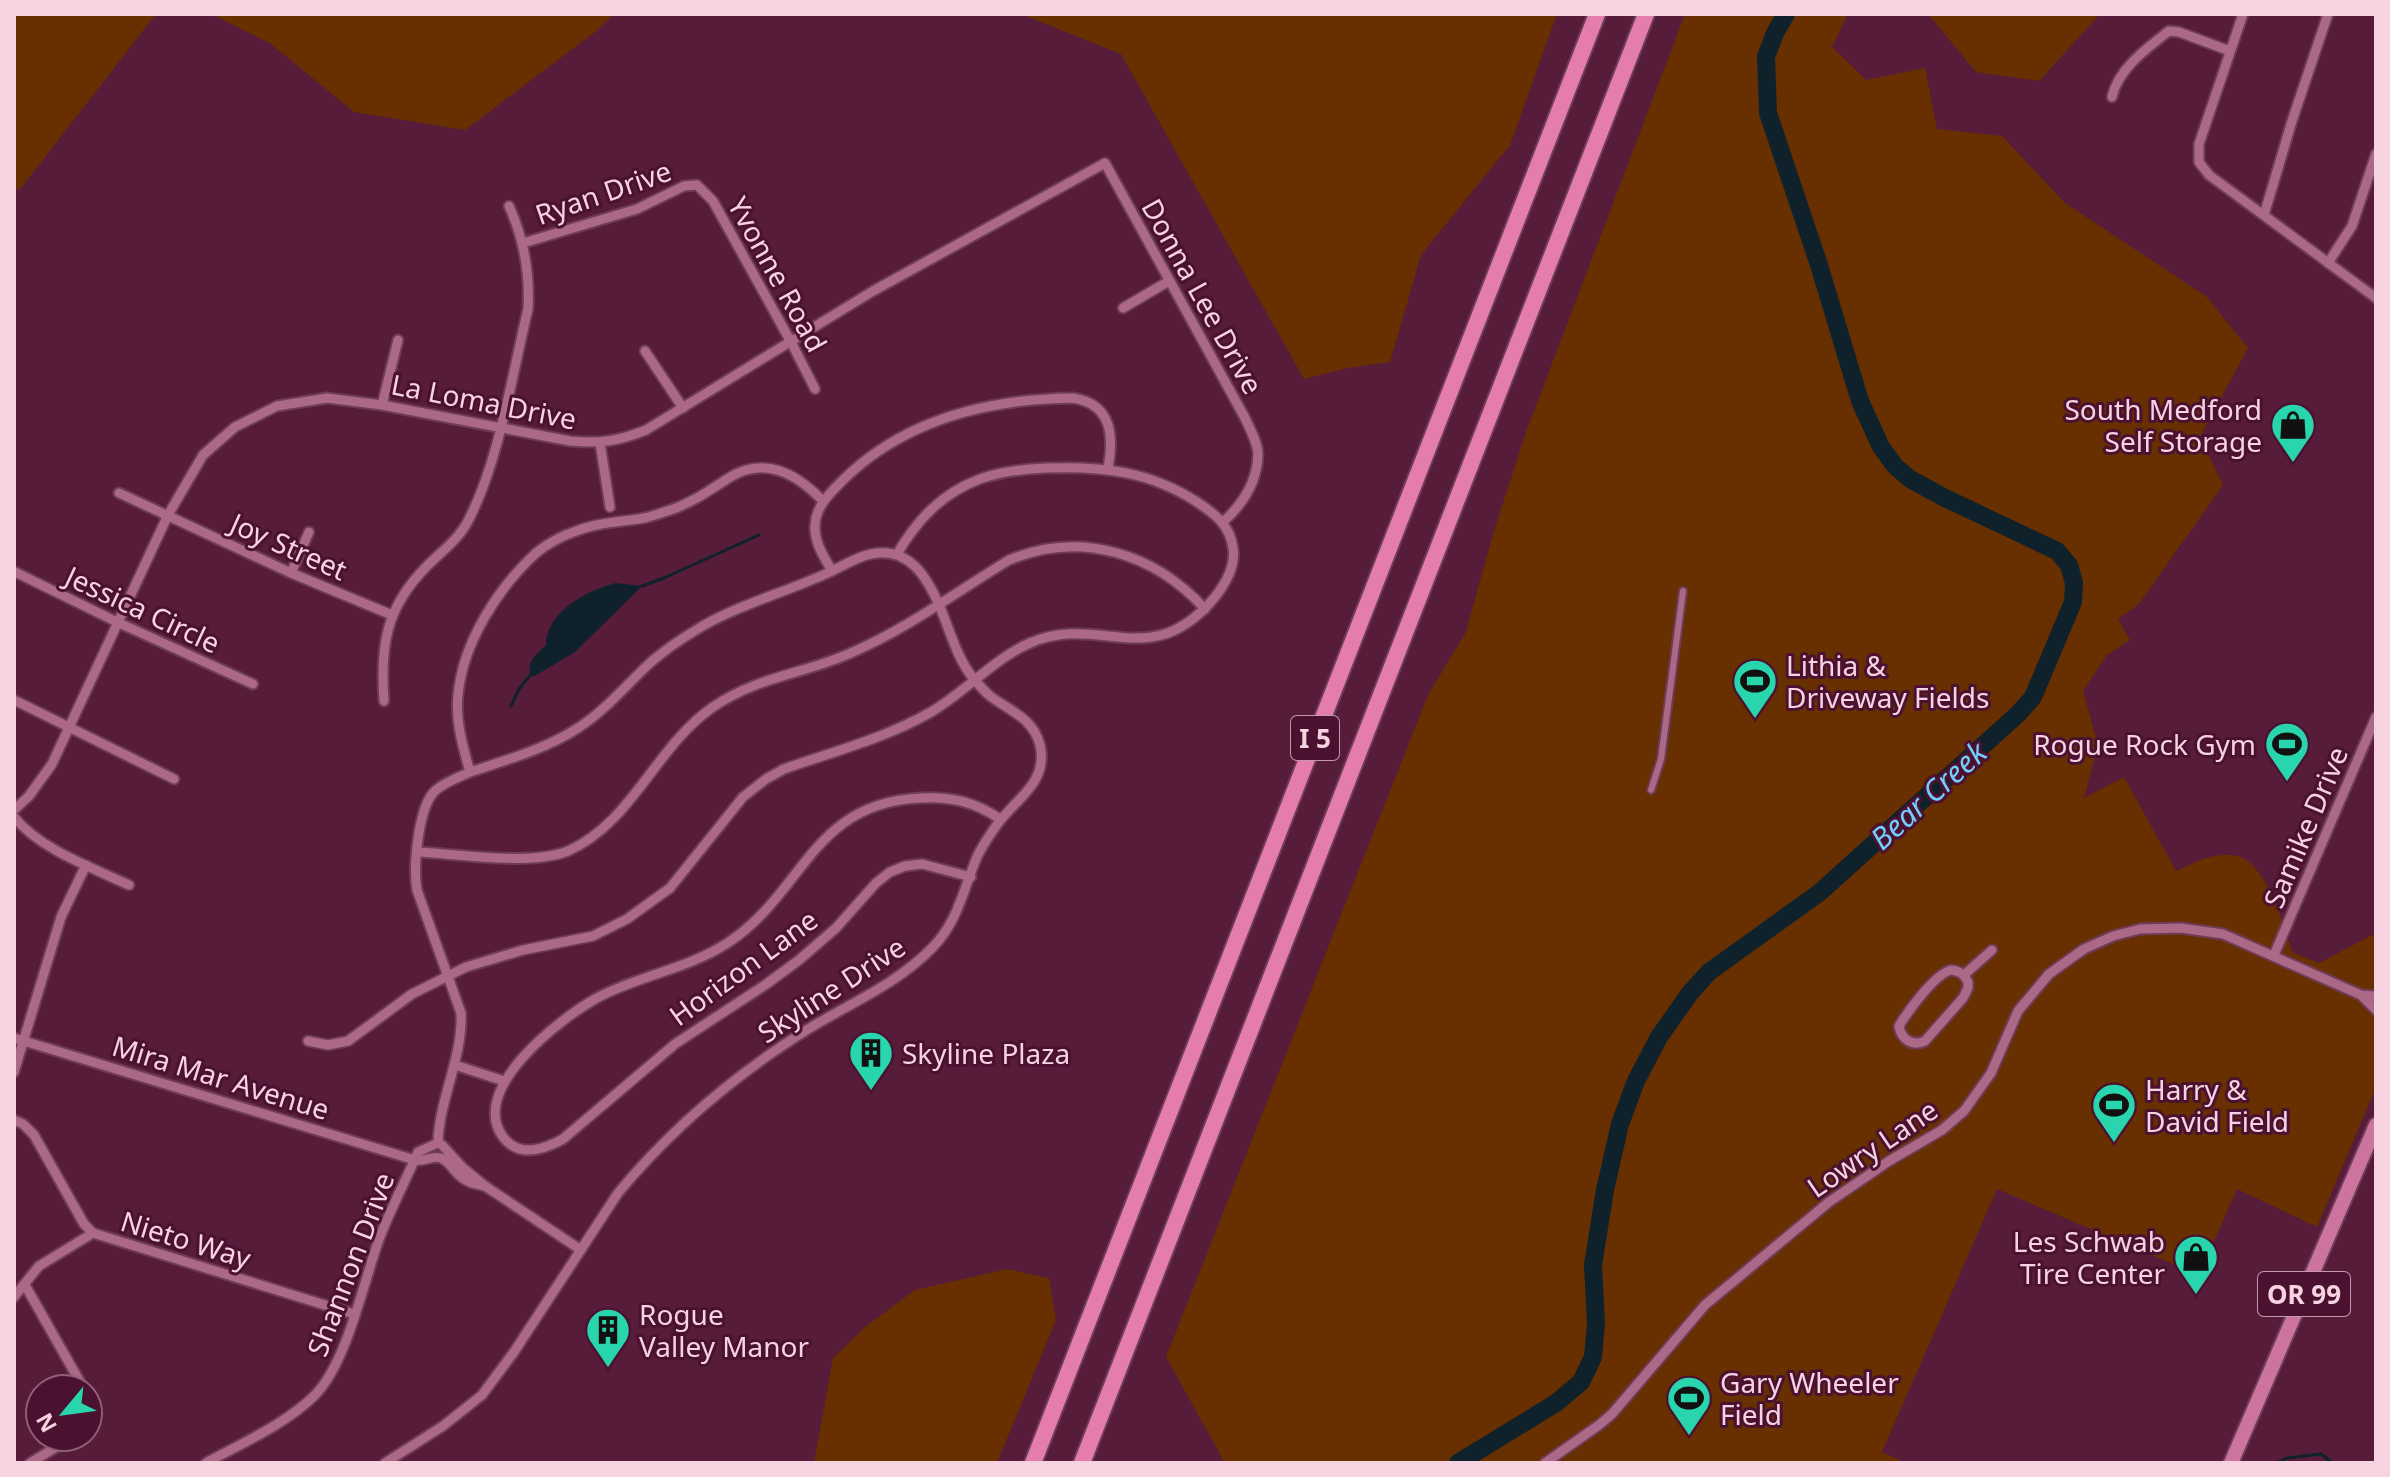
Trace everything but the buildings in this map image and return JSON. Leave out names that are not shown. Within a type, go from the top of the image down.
[{"type":"highway","name":"I 5","points":[[1033,1463],[1597,14]]},
{"type":"highway","name":"I 5","points":[[1082,1463],[1646,14]]},
{"type":"main road","name":"OR 99","points":[[2231,1463],[2376,1125]]},
{"type":"street","points":[[2243,14],[2199,144],[2199,162],[2209,175],[2376,298]]},
{"type":"street","points":[[2264,215],[2328,14]]},
{"type":"street","points":[[2112,97],[2121,74],[2169,31],[2230,51]]},
{"type":"street","points":[[2328,263],[2352,226],[2376,154]]},
{"type":"street","name":"Donna Lee Drive","points":[[1105,163],[1245,418],[1258,453],[1246,498],[1223,522]]},
{"type":"street","name":"La Loma Drive","points":[[14,810],[41,782],[52,764],[168,515],[203,455],[224,435],[250,419],[277,406],[309,400],[351,400],[500,429],[600,443],[615,441],[646,430],[873,291],[1105,163]]},
{"type":"street","name":"Yvonne Road","points":[[697,185],[713,201],[815,389]]},
{"type":"street","name":"Ryan Drive","points":[[523,243],[637,209],[684,186],[697,185]]},
{"type":"street","points":[[384,701],[383,651],[392,615],[406,589],[467,524],[482,489],[500,429],[528,309],[528,275],[523,243],[509,206]]},
{"type":"street","points":[[1123,308],[1169,281]]},
{"type":"street","points":[[382,405],[398,340]]},
{"type":"street","points":[[645,351],[683,408]]},
{"type":"street","points":[[832,571],[817,540],[815,528],[823,501],[868,458],[912,431],[961,412],[993,404],[1049,399],[1082,400],[1102,413],[1112,434],[1108,468]]},
{"type":"street","points":[[600,443],[610,507]]},
{"type":"street","points":[[470,772],[457,709],[461,674],[483,620],[506,587],[536,554],[578,530],[601,523],[646,517],[679,507],[742,471],[759,467],[790,474],[823,501]]},
{"type":"street","points":[[308,1041],[328,1045],[348,1041],[412,994],[447,975],[492,958],[593,936],[627,919],[670,888],[733,809],[766,779],[784,769],[908,724],[952,699],[1012,653],[1039,639],[1061,633],[1151,638],[1176,630],[1205,609],[1221,589],[1233,564],[1234,550],[1223,522],[1180,492],[1148,478],[1108,468],[1020,469],[979,479],[935,504],[916,524],[897,554],[872,553],[720,617],[652,661],[580,727],[558,740],[470,772],[441,786],[432,794],[423,813],[417,852],[417,890],[447,975],[461,1013],[461,1025],[455,1065],[440,1116],[438,1143],[418,1152],[415,1160]]},
{"type":"street","name":"Joy Street","points":[[119,493],[291,573],[392,615]]},
{"type":"street","points":[[291,573],[309,532]]},
{"type":"street","points":[[417,852],[537,858],[569,850],[608,825],[680,736],[720,702],[755,684],[854,652],[1009,560],[1040,549],[1073,545],[1098,548],[1158,569],[1205,609]]},
{"type":"street","name":"Skyline Drive","points":[[385,1463],[479,1399],[514,1352],[618,1193],[711,1098],[763,1058],[813,1025],[887,984],[920,960],[947,931],[963,899],[977,857],[1000,819],[1032,787],[1040,766],[1040,745],[1034,729],[975,681],[962,661],[922,572],[897,554]]},
{"type":"street","name":"Jessica Circle","points":[[15,572],[253,684]]},
{"type":"street","points":[[1651,790],[1661,759],[1683,591]]},
{"type":"street","points":[[14,700],[174,779]]},
{"type":"street","name":"Samike Drive","points":[[2274,955],[2376,717]]},
{"type":"street","points":[[455,1065],[504,1081],[541,1038],[594,1000],[613,990],[695,961],[728,942],[747,929],[773,903],[815,847],[865,809],[898,799],[938,797],[969,802],[1000,819]]},
{"type":"street","points":[[14,817],[49,846],[129,885]]},
{"type":"street","name":"Horizon Lane","points":[[504,1081],[496,1105],[496,1120],[501,1135],[513,1146],[531,1151],[544,1148],[563,1139],[675,1044],[808,953],[890,872],[922,864],[971,877]]},
{"type":"street","points":[[14,1072],[19,1039],[61,917],[86,865]]},
{"type":"street","name":"Lowry Lane","points":[[1545,1463],[1612,1414],[1705,1305],[1850,1186],[1942,1130],[1964,1111],[1991,1073],[2018,1011],[2047,975],[2084,949],[2113,936],[2140,929],[2162,927],[2223,934],[2361,995],[2376,1010]]},
{"type":"street","points":[[1964,975],[1992,950]]},
{"type":"street","points":[[1951,970],[1964,975],[1968,988],[1963,998],[1925,1041],[1914,1044],[1906,1039],[1899,1026],[1936,979],[1943,972],[1951,970]]},
{"type":"street","name":"Lowry Lane","points":[[2361,995],[2376,996]]},
{"type":"street","name":"Mira Mar Avenue","points":[[19,1039],[415,1160],[443,1159],[460,1176],[471,1183],[485,1186]]},
{"type":"street","name":"Nieto Way","points":[[14,1120],[34,1135],[84,1224],[93,1233],[354,1314]]},
{"type":"street","name":"Mira Mar Avenue","points":[[438,1143],[485,1186],[581,1250]]},
{"type":"street","name":"Shannon Drive","points":[[206,1463],[278,1422],[316,1394],[338,1361],[379,1239],[415,1160]]},
{"type":"street","points":[[14,1297],[39,1266],[93,1233]]},
{"type":"street","points":[[25,1285],[75,1373]]},
{"type":"shaded area","points":[[14,14],[156,14],[21,188],[14,190]]},
{"type":"shaded area","points":[[211,14],[614,14],[595,32],[465,130],[354,112],[271,44]]},
{"type":"shaded area","points":[[1021,14],[1557,14],[1510,145],[1421,255],[1390,362],[1347,368],[1304,379],[1121,54]]},
{"type":"shaded area","name":"Lithia & Driveway Fields","points":[[1685,14],[1848,14],[1832,47],[1866,80],[1925,68],[1937,129],[2002,136],[2065,203],[2207,297],[2248,348],[2200,437],[2223,485],[2139,604],[2118,619],[2130,640],[2107,655],[2083,691],[2098,745],[2084,798],[2124,777],[2176,871],[2221,855],[2237,856],[2247,861],[2265,882],[2272,896],[2292,952],[2319,963],[2376,933],[2376,1087],[2317,1227],[2237,1189],[2199,1275],[1997,1189],[1882,1452],[1906,1463],[1225,1463],[1166,1357],[1428,695],[1466,632],[1526,432]]},
{"type":"shaded area","points":[[1928,14],[2100,14],[2039,81],[1976,72]]},
{"type":"shaded area","points":[[1007,1269],[1049,1278],[1056,1320],[997,1463],[814,1463],[833,1358],[865,1327],[915,1290]]},
{"type":"water","points":[[616,583],[642,586],[575,652],[533,677],[530,664],[546,645],[553,622],[561,612],[593,591]]},
{"type":"waterway","name":"Bear Creek","points":[[1458,1463],[1556,1403],[1581,1382],[1593,1357],[1596,1324],[1593,1265],[1620,1124],[1636,1081],[1659,1037],[1690,993],[1709,972],[1819,893],[2018,714],[2033,697],[2073,602],[2074,583],[2069,565],[2057,551],[1910,479],[1881,447],[1860,401],[1768,113],[1766,57],[1786,14]]},
{"type":"waterway","points":[[642,586],[759,535]]},
{"type":"waterway","points":[[511,706],[531,674]]},
{"type":"waterway","points":[[2276,1463],[2287,1458],[2321,1454],[2333,1463]]},
{"type":"place","name":"South Medford Self Storage","points":[[2293,464]]},
{"type":"place","name":"Lithia & Driveway Fields","points":[[1755,720]]},
{"type":"place","name":"Rogue Rock Gym","points":[[2287,783]]},
{"type":"place","name":"Skyline Plaza","points":[[871,1092]]},
{"type":"place","name":"Harry & David Field","points":[[2114,1144]]},
{"type":"place","name":"Les Schwab Tire Center","points":[[2196,1296]]},
{"type":"place","name":"Rogue Valley Manor","points":[[608,1369]]},
{"type":"place","name":"Gary Wheeler Field","points":[[1689,1437]]}]
